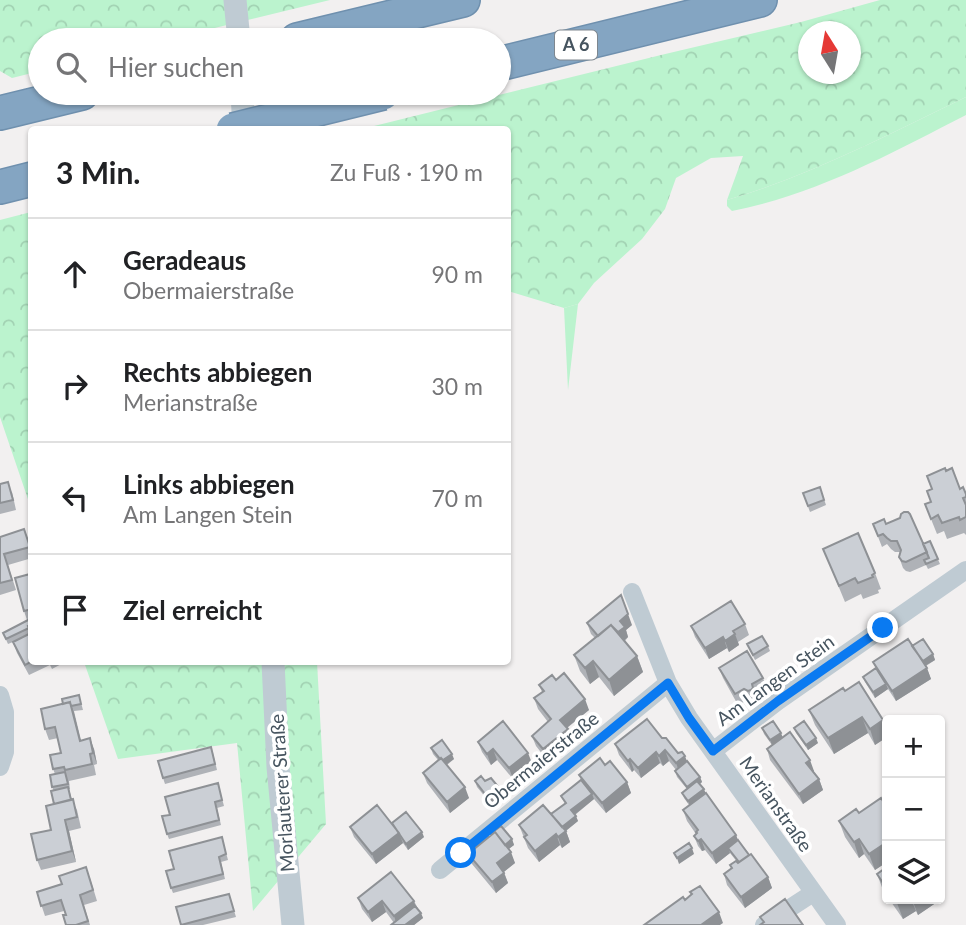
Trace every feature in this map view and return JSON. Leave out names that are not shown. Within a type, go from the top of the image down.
[{"type":"highway","points":[[348,28],[463,0]]},
{"type":"highway","name":"A 6","points":[[511,61],[760,0]]},
{"type":"highway","points":[[0,113],[33,105]]},
{"type":"highway","points":[[249,126],[334,105]]},
{"type":"highway","points":[[0,187],[28,180]]},
{"type":"street","points":[[235,0],[238,28]]},
{"type":"street","points":[[243,105],[244,126]]},
{"type":"street","name":"Am Langen Stein","points":[[713,751],[778,701],[966,570]]},
{"type":"street","name":"Merianstraße","points":[[632,592],[668,683],[689,718],[837,925]]},
{"type":"street","name":"Morlauterer Straße","points":[[273,665],[278,767],[293,925]]},
{"type":"street","name":"Obermaierstraße","points":[[440,870],[668,683]]},
{"type":"street","points":[[0,695],[5,712],[5,752],[0,767]]},
{"type":"street","points":[[764,925],[813,892]]},
{"type":"green space","points":[[0,0],[330,0],[214,28],[28,28],[28,74],[12,78],[0,71]]},
{"type":"green space","points":[[880,0],[966,0],[966,97],[789,179],[727,200],[743,156],[711,158],[676,178],[665,209],[642,239],[594,283],[578,304],[564,308],[511,292],[511,126],[374,126],[459,105],[511,105],[511,92],[798,23],[798,84],[861,84],[861,21],[805,21]]},
{"type":"green space","points":[[966,97],[966,115],[852,171],[823,184],[763,204],[732,211],[727,206],[727,200],[789,179]]},
{"type":"green space","points":[[28,213],[28,499],[0,417],[0,220]]},
{"type":"green space","points":[[578,304],[568,390],[564,308]]},
{"type":"green space","points":[[85,665],[317,665],[326,824],[253,911],[237,743],[118,759]]},
{"type":"building","points":[[945,468],[946,471],[952,468],[960,489],[963,487],[966,494],[963,498],[966,517],[942,523],[938,515],[931,519],[925,504],[931,502],[927,491],[932,489],[927,476]]},
{"type":"building","points":[[8,482],[13,500],[0,503],[0,484]]},
{"type":"building","points":[[820,487],[824,500],[808,506],[803,493]]},
{"type":"building","points":[[904,512],[910,514],[927,552],[906,562],[899,557],[901,550],[897,541],[891,541],[883,534],[878,536],[873,524],[884,519],[886,524],[900,518]]},
{"type":"building","points":[[24,529],[28,548],[4,554],[12,580],[0,583],[0,537]]},
{"type":"building","points":[[858,533],[875,573],[873,577],[858,583],[855,578],[839,586],[823,549]]},
{"type":"building","points":[[930,541],[938,559],[926,564],[924,560],[929,558],[923,544]]},
{"type":"building","points":[[28,575],[28,610],[24,611],[15,578]]},
{"type":"building","points":[[621,595],[628,614],[620,621],[625,627],[618,632],[611,625],[598,636],[587,623]]},
{"type":"building","points":[[731,601],[745,624],[733,631],[735,634],[725,641],[723,637],[705,648],[691,626]]},
{"type":"building","points":[[28,620],[28,628],[6,639],[3,633]]},
{"type":"building","points":[[611,625],[637,656],[609,680],[593,661],[585,668],[574,655]]},
{"type":"building","points":[[28,634],[28,663],[25,665],[13,642]]},
{"type":"building","points":[[762,636],[768,646],[753,655],[747,644]]},
{"type":"building","points":[[908,639],[927,668],[892,691],[873,662]]},
{"type":"building","points":[[923,639],[933,654],[923,661],[912,646]]},
{"type":"building","points":[[747,651],[763,678],[752,684],[751,690],[744,689],[735,694],[719,668]]},
{"type":"building","points":[[876,668],[886,684],[873,692],[863,677]]},
{"type":"building","points":[[564,673],[585,699],[560,720],[568,729],[543,749],[532,736],[551,719],[534,698],[544,691],[539,685],[552,675],[556,680]]},
{"type":"building","points":[[859,682],[882,721],[870,729],[862,717],[828,738],[809,710],[843,688],[845,691]]},
{"type":"building","points":[[79,695],[81,704],[63,704],[62,699]]},
{"type":"building","points":[[70,702],[80,741],[90,738],[92,764],[65,770],[64,767],[53,769],[50,755],[61,753],[55,727],[45,729],[41,709]]},
{"type":"building","points":[[647,719],[662,738],[666,738],[678,753],[682,752],[685,756],[676,763],[665,750],[659,756],[656,752],[638,768],[630,759],[628,761],[615,744]]},
{"type":"building","points":[[503,721],[528,753],[509,768],[493,749],[487,754],[478,742]]},
{"type":"building","points":[[773,721],[781,733],[770,740],[762,728]]},
{"type":"building","points":[[804,721],[816,738],[806,745],[794,728]]},
{"type":"building","points":[[790,732],[810,760],[806,763],[819,779],[799,794],[767,749]]},
{"type":"building","points":[[442,740],[452,754],[443,760],[431,748]]},
{"type":"building","points":[[211,747],[215,764],[163,778],[158,761]]},
{"type":"building","points":[[441,758],[465,787],[447,802],[423,773]]},
{"type":"building","points":[[600,758],[605,765],[610,761],[627,782],[602,803],[579,775]]},
{"type":"building","points":[[687,761],[700,777],[687,787],[675,771]]},
{"type":"building","points":[[65,772],[68,784],[52,787],[50,775]]},
{"type":"building","points":[[481,776],[485,781],[491,778],[500,789],[489,799],[475,781]]},
{"type":"building","points":[[581,780],[592,794],[571,810],[576,816],[562,827],[551,814],[566,803],[561,796]]},
{"type":"building","points":[[697,781],[704,789],[688,801],[682,793]]},
{"type":"building","points":[[218,783],[222,800],[215,802],[219,820],[167,834],[162,816],[170,815],[165,797]]},
{"type":"building","points":[[68,787],[71,800],[54,804],[51,791]]},
{"type":"building","points":[[706,793],[736,835],[712,853],[701,839],[698,841],[694,836],[698,830],[683,810]]},
{"type":"building","points":[[73,799],[77,817],[65,820],[72,851],[37,860],[31,834],[51,830],[46,806]]},
{"type":"building","points":[[882,800],[882,845],[869,854],[859,839],[854,842],[839,821],[856,809],[859,813]]},
{"type":"building","points":[[377,805],[399,833],[372,854],[350,827]]},
{"type":"building","points":[[543,805],[566,831],[558,837],[556,834],[535,851],[519,825]]},
{"type":"building","points":[[406,812],[422,832],[406,844],[392,823]]},
{"type":"building","points":[[501,826],[512,839],[505,845],[495,832],[490,834]]},
{"type":"building","points":[[495,832],[511,852],[497,863],[504,873],[492,882],[468,854]]},
{"type":"building","points":[[222,837],[226,854],[219,857],[223,874],[171,888],[166,871],[174,869],[169,851]]},
{"type":"building","points":[[738,840],[749,855],[739,862],[728,848]]},
{"type":"building","points":[[689,843],[692,848],[677,858],[674,853]]},
{"type":"building","points":[[751,854],[768,877],[741,897],[724,874],[732,868],[730,865]]},
{"type":"building","points":[[86,867],[93,890],[80,895],[88,921],[66,925],[61,900],[41,906],[37,892],[62,884],[59,876]]},
{"type":"building","points":[[391,872],[414,901],[394,916],[382,901],[368,912],[358,898]]},
{"type":"building","points":[[700,886],[719,912],[701,925],[644,925],[683,897],[685,900],[692,894],[690,892]]},
{"type":"building","points":[[229,894],[234,911],[181,925],[176,907]]},
{"type":"building","points":[[785,899],[803,925],[760,925],[764,922],[760,917]]},
{"type":"building","points":[[415,906],[421,913],[405,925],[391,925]]},
{"type":"route","points":[[461,853],[668,683],[713,751],[778,701],[883,628]]}]
